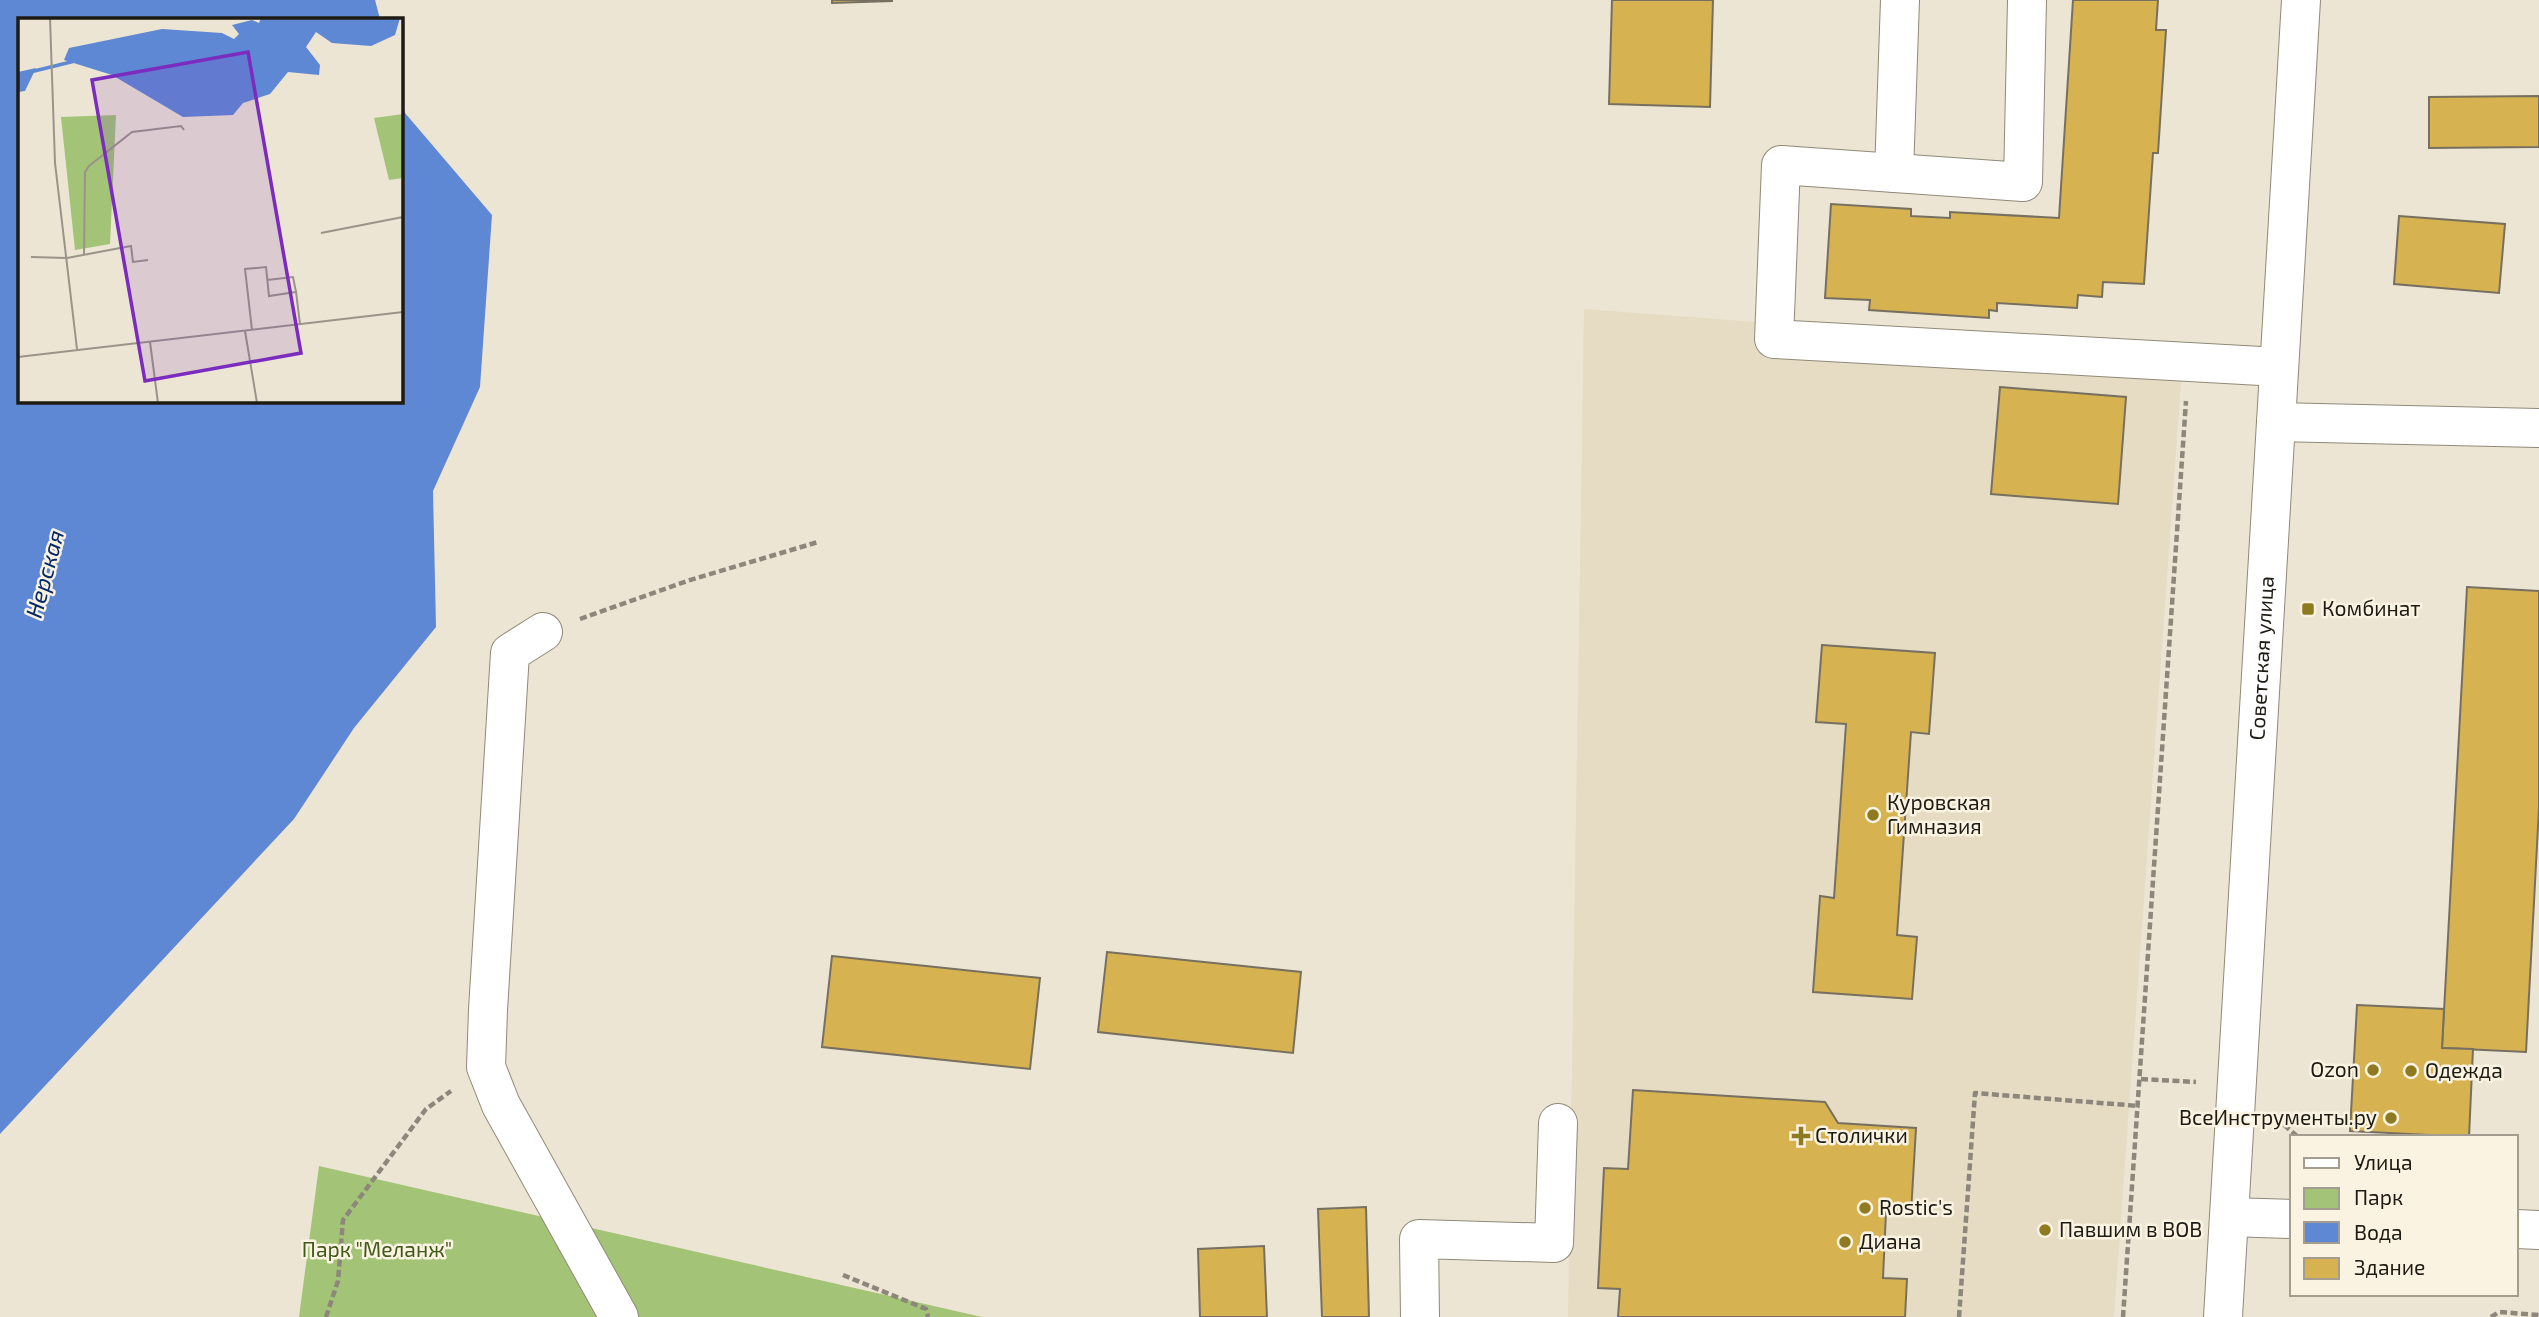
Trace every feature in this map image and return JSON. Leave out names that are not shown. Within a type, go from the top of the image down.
[{"type":"street","points":[[1894,173],[1900,0]]},
{"type":"street","points":[[2027,0],[2023,182],[1781,165],[1774,339],[2279,367]]},
{"type":"street","name":"Советская улица","points":[[2223,1317],[2301,0]]},
{"type":"street","points":[[2276,422],[2539,428]]},
{"type":"street","points":[[543,632],[510,653],[486,1066],[500,1105],[619,1317]]},
{"type":"street","points":[[1420,1317],[1419,1239],[1554,1243],[1558,1123]]},
{"type":"street","points":[[2229,1217],[2290,1219]]},
{"type":"street","points":[[2518,1229],[2539,1230]]},
{"type":"path","points":[[2123,1317],[2140,1106],[2188,362]]},
{"type":"path","points":[[543,632],[687,581],[818,542]]},
{"type":"path","points":[[326,1317],[338,1282],[343,1220],[426,1109],[486,1066]]},
{"type":"path","points":[[1959,1317],[1975,1093],[2140,1106]]},
{"type":"path","points":[[843,1275],[926,1309],[928,1317]]},
{"type":"path","points":[[2491,1317],[2499,1312],[2539,1315]]},
{"type":"shaded area","points":[[1584,309],[2183,354],[2114,1317],[1568,1317]]},
{"type":"green space","name":"Парк \"Меланж\"","points":[[319,1166],[982,1317],[299,1317]]},
{"type":"water","name":"Нерская","points":[[0,0],[375,0],[380,18],[18,18],[18,402],[402,402],[402,101],[405,113],[492,215],[480,387],[433,491],[436,627],[354,728],[294,819],[0,1134]]},
{"type":"building","points":[[832,0],[892,0],[892,1],[832,3]]},
{"type":"building","points":[[1612,0],[1713,0],[1710,107],[1609,104]]},
{"type":"building","points":[[2073,0],[2158,0],[2156,30],[2166,30],[2158,153],[2153,153],[2144,284],[2103,282],[2102,297],[2078,295],[2077,308],[1997,303],[1997,311],[1989,310],[1989,318],[1869,310],[1870,300],[1825,298],[1831,204],[1911,209],[1911,216],[1950,218],[1950,212],[2059,218]]},
{"type":"building","points":[[2539,96],[2539,147],[2429,148],[2429,97]]},
{"type":"building","points":[[2399,216],[2505,224],[2499,293],[2394,284]]},
{"type":"building","points":[[2000,387],[2126,397],[2118,504],[1991,494]]},
{"type":"building","points":[[2467,587],[2539,591],[2539,808],[2526,1052],[2442,1048]]},
{"type":"building","name":"Куровская Гимназия","points":[[1822,645],[1935,653],[1929,734],[1911,732],[1897,935],[1917,937],[1912,999],[1813,992],[1820,896],[1834,898],[1846,724],[1816,722]]},
{"type":"building","points":[[1107,952],[1301,972],[1293,1053],[1098,1032]]},
{"type":"building","points":[[832,956],[1040,978],[1030,1069],[822,1047]]},
{"type":"building","points":[[2357,1005],[2444,1009],[2442,1048],[2473,1049],[2469,1135],[2350,1131]]},
{"type":"building","points":[[1633,1090],[1825,1102],[1838,1123],[1916,1128],[1911,1213],[1886,1212],[1883,1278],[1907,1279],[1905,1317],[1618,1317],[1620,1289],[1598,1288],[1604,1168],[1628,1169]]},
{"type":"building","points":[[1366,1207],[1369,1317],[1322,1317],[1318,1209]]},
{"type":"building","points":[[1264,1246],[1267,1317],[1200,1317],[1198,1249]]},
{"type":"place","name":"Комбинат","points":[[2308,609]]},
{"type":"place","name":"Куровская Гимназия","points":[[1873,815]]},
{"type":"place","name":"Ozon","points":[[2373,1070]]},
{"type":"place","name":"Одежда","points":[[2411,1071]]},
{"type":"place","name":"ВсеИнструменты.ру","points":[[2391,1118]]},
{"type":"place","name":"Столички","points":[[1801,1136]]},
{"type":"place","name":"Rostic's","points":[[1865,1208]]},
{"type":"place","name":"Павшим в ВОВ","points":[[2045,1230]]},
{"type":"place","name":"Диана","points":[[1845,1242]]}]
